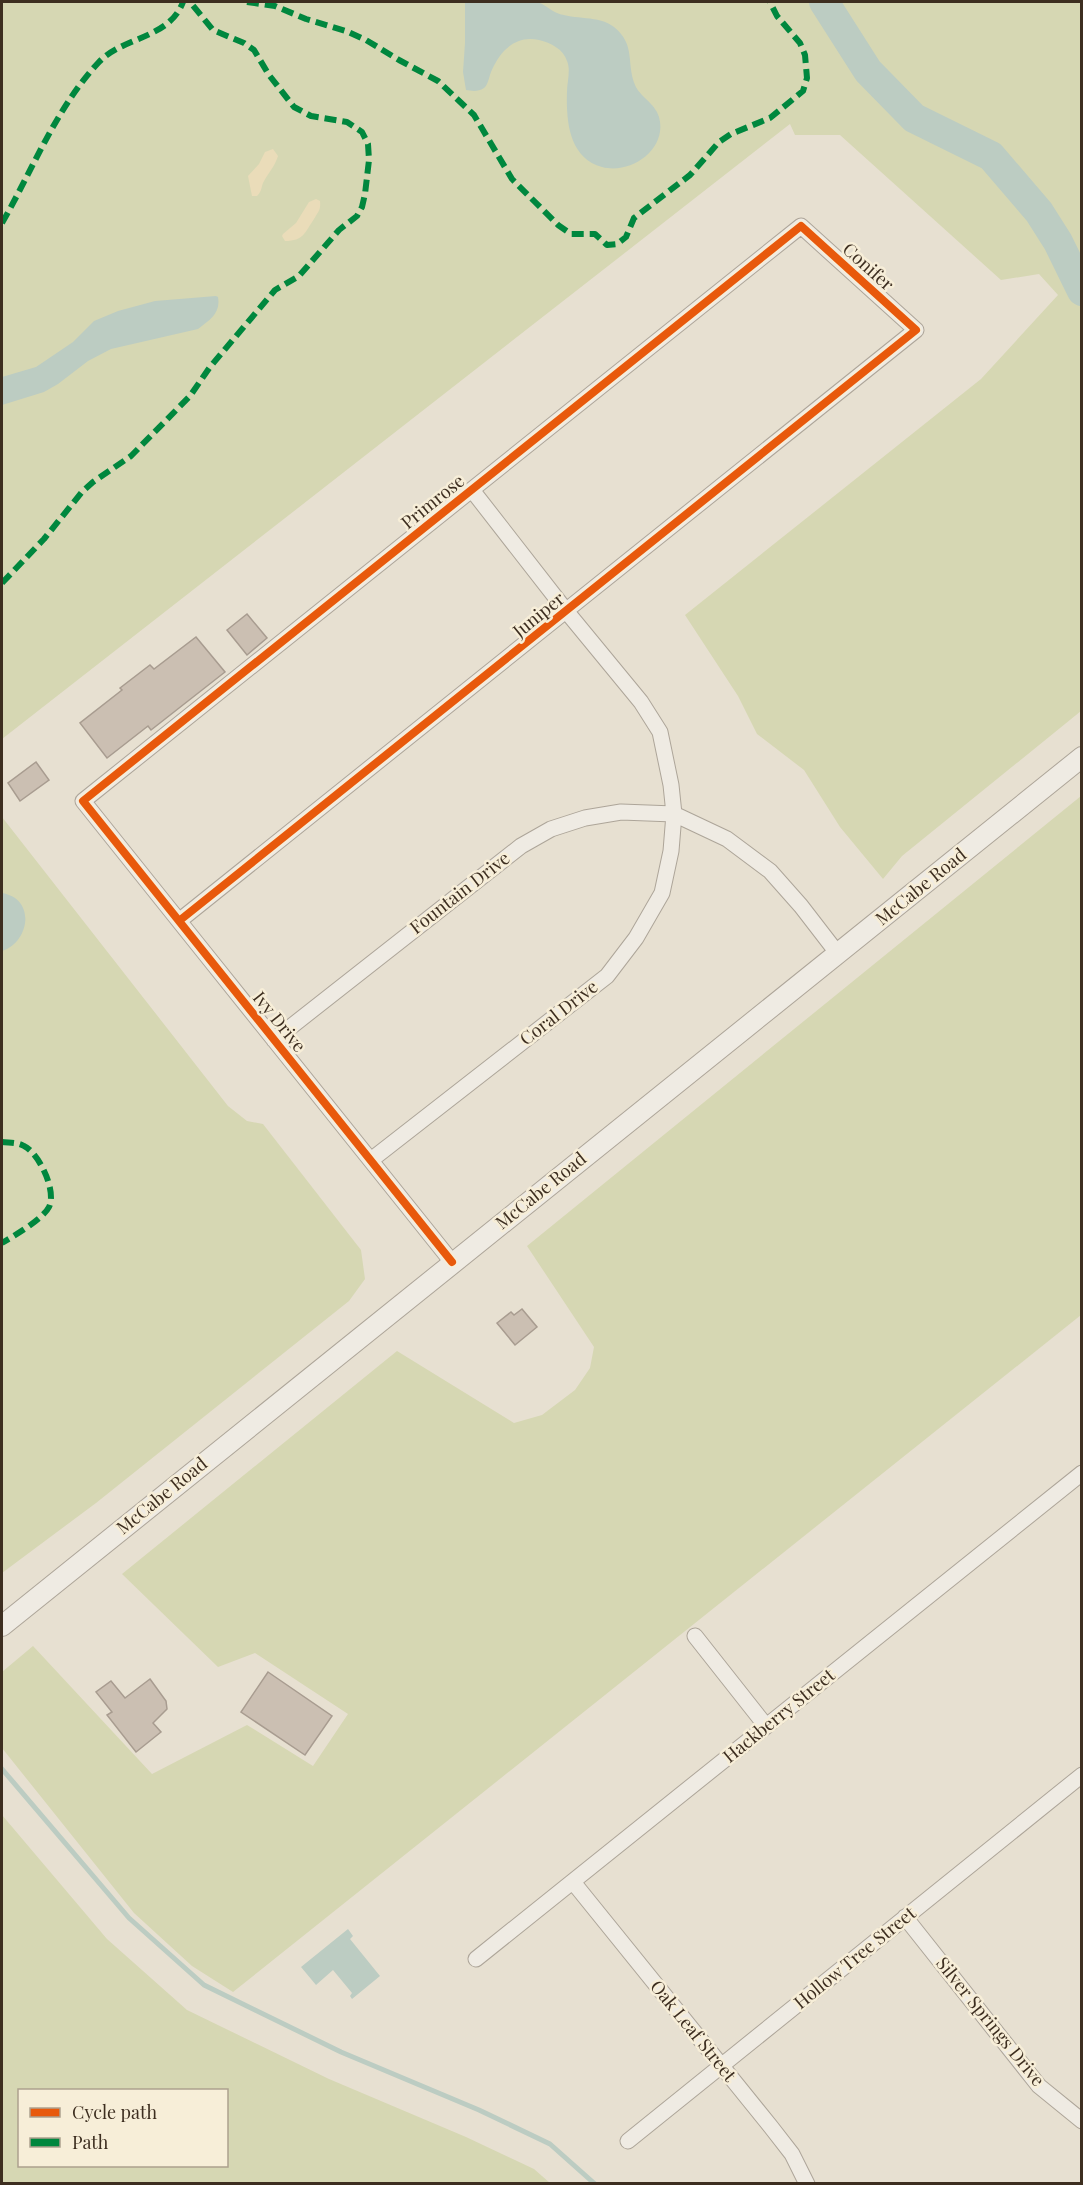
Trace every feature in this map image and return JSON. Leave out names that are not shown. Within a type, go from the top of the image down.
[{"type":"street","name":"Conifer","points":[[801,226],[916,330]]},
{"type":"street","name":"Primrose","points":[[83,801],[801,226]]},
{"type":"street","name":"Juniper","points":[[179,921],[916,330]]},
{"type":"street","name":"Coral Drive","points":[[370,1160],[607,975],[636,938],[662,893],[671,851],[674,814],[671,785],[660,732],[641,702],[472,490]]},
{"type":"street","name":"McCabe Road","points":[[2,1626],[1082,757]]},
{"type":"street","name":"Ivy Drive","points":[[83,801],[452,1262]]},
{"type":"street","name":"Fountain Drive","points":[[274,1040],[521,846],[551,829],[585,818],[621,812],[674,814]]},
{"type":"street","points":[[674,814],[727,839],[771,871],[838,954]]},
{"type":"street","name":"Hackberry Street","points":[[476,1959],[1082,1473]]},
{"type":"street","points":[[696,1636],[766,1726]]},
{"type":"street","name":"Hollow Tree Street","points":[[628,2141],[1082,1775]]},
{"type":"street","name":"Oak Leaf Street","points":[[573,1882],[792,2154],[807,2184]]},
{"type":"street","name":"Silver Springs Drive","points":[[905,1917],[1039,2086],[1082,2121]]},
{"type":"green space","points":[[2,2],[1081,2],[1081,711],[902,856],[883,879],[840,827],[804,770],[757,734],[738,696],[685,615],[981,379],[1058,295],[1039,274],[1001,280],[840,135],[795,135],[790,124],[2,739]]},
{"type":"green space","points":[[1081,796],[1081,1315],[233,1992],[192,1966],[134,1913],[2,1748],[2,1672],[33,1646],[152,1774],[247,1725],[313,1766],[348,1714],[255,1653],[218,1667],[122,1574],[397,1351],[514,1423],[542,1415],[575,1390],[590,1368],[594,1347],[527,1246]]},
{"type":"green space","points":[[2,817],[228,1106],[247,1121],[263,1124],[361,1250],[365,1279],[349,1301],[96,1503],[2,1573]]},
{"type":"green space","points":[[2,1815],[107,1939],[187,2010],[329,2079],[466,2137],[534,2169],[550,2183],[2,2183]]},
{"type":"sand","points":[[273,149],[278,156],[260,193],[252,196],[248,176],[259,164],[265,152]]},
{"type":"sand","points":[[316,199],[320,201],[320,209],[306,232],[296,239],[285,241],[283,234],[296,223],[309,202]]},
{"type":"shaded area","points":[[535,1],[557,13],[594,19],[614,27],[628,47],[635,85],[659,117],[660,129],[653,149],[645,157],[624,167],[602,167],[582,156],[572,137],[567,115],[569,68],[567,61],[560,50],[543,41],[523,40],[509,46],[499,57],[485,87],[477,91],[466,90],[463,72],[465,2]]},
{"type":"shaded area","points":[[216,296],[218,307],[216,312],[198,329],[111,349],[88,361],[44,392],[2,405],[2,377],[36,367],[73,342],[94,321],[118,311],[155,301]]},
{"type":"shaded area","points":[[2,893],[21,903],[25,912],[25,921],[18,939],[2,951]]},
{"type":"shaded area","points":[[348,1929],[353,1936],[350,1939],[380,1976],[352,1999],[350,1996],[352,1993],[333,1970],[316,1985],[301,1967]]},
{"type":"building","points":[[247,614],[267,638],[247,655],[227,630]]},
{"type":"building","points":[[196,637],[225,672],[151,730],[148,726],[107,758],[80,723],[150,665],[154,669]]},
{"type":"building","points":[[36,762],[49,780],[20,801],[8,783]]},
{"type":"building","points":[[522,1309],[537,1327],[515,1345],[497,1323],[511,1312],[514,1315]]},
{"type":"building","points":[[268,1672],[332,1716],[305,1755],[241,1712]]},
{"type":"building","points":[[150,1679],[166,1701],[167,1709],[153,1723],[161,1732],[136,1752],[107,1715],[112,1712],[96,1692],[111,1681],[125,1698]]},
{"type":"waterway","points":[[824,2],[868,71],[914,118],[991,156],[1039,212],[1058,242],[1082,291]]},
{"type":"waterway","points":[[2,1769],[129,1918],[204,1985],[341,2052],[479,2110],[550,2144],[595,2184]]},
{"type":"marked path","points":[[2,223],[58,119],[84,80],[109,53],[167,23],[183,2]]},
{"type":"marked path","points":[[2,583],[44,539],[82,492],[131,456],[190,396],[210,367],[275,290],[299,276],[339,230],[357,216],[362,207],[369,160],[368,144],[362,132],[347,122],[311,116],[294,107],[269,75],[254,50],[244,43],[213,30],[190,2]]},
{"type":"marked path","points":[[247,2],[275,6],[306,19],[346,31],[438,81],[474,115],[512,179],[558,225],[571,234],[595,234],[607,245],[617,244],[626,237],[634,218],[690,175],[719,142],[731,134],[770,118],[803,91],[807,78],[805,55],[800,43],[777,16],[770,2]]},
{"type":"marked path","points":[[2,1142],[16,1143],[30,1150],[41,1164],[51,1192],[51,1200],[46,1212],[28,1227],[2,1243]]},
{"type":"cycle path","points":[[179,921],[916,330],[801,226],[83,801],[211,961],[452,1262]]}]
